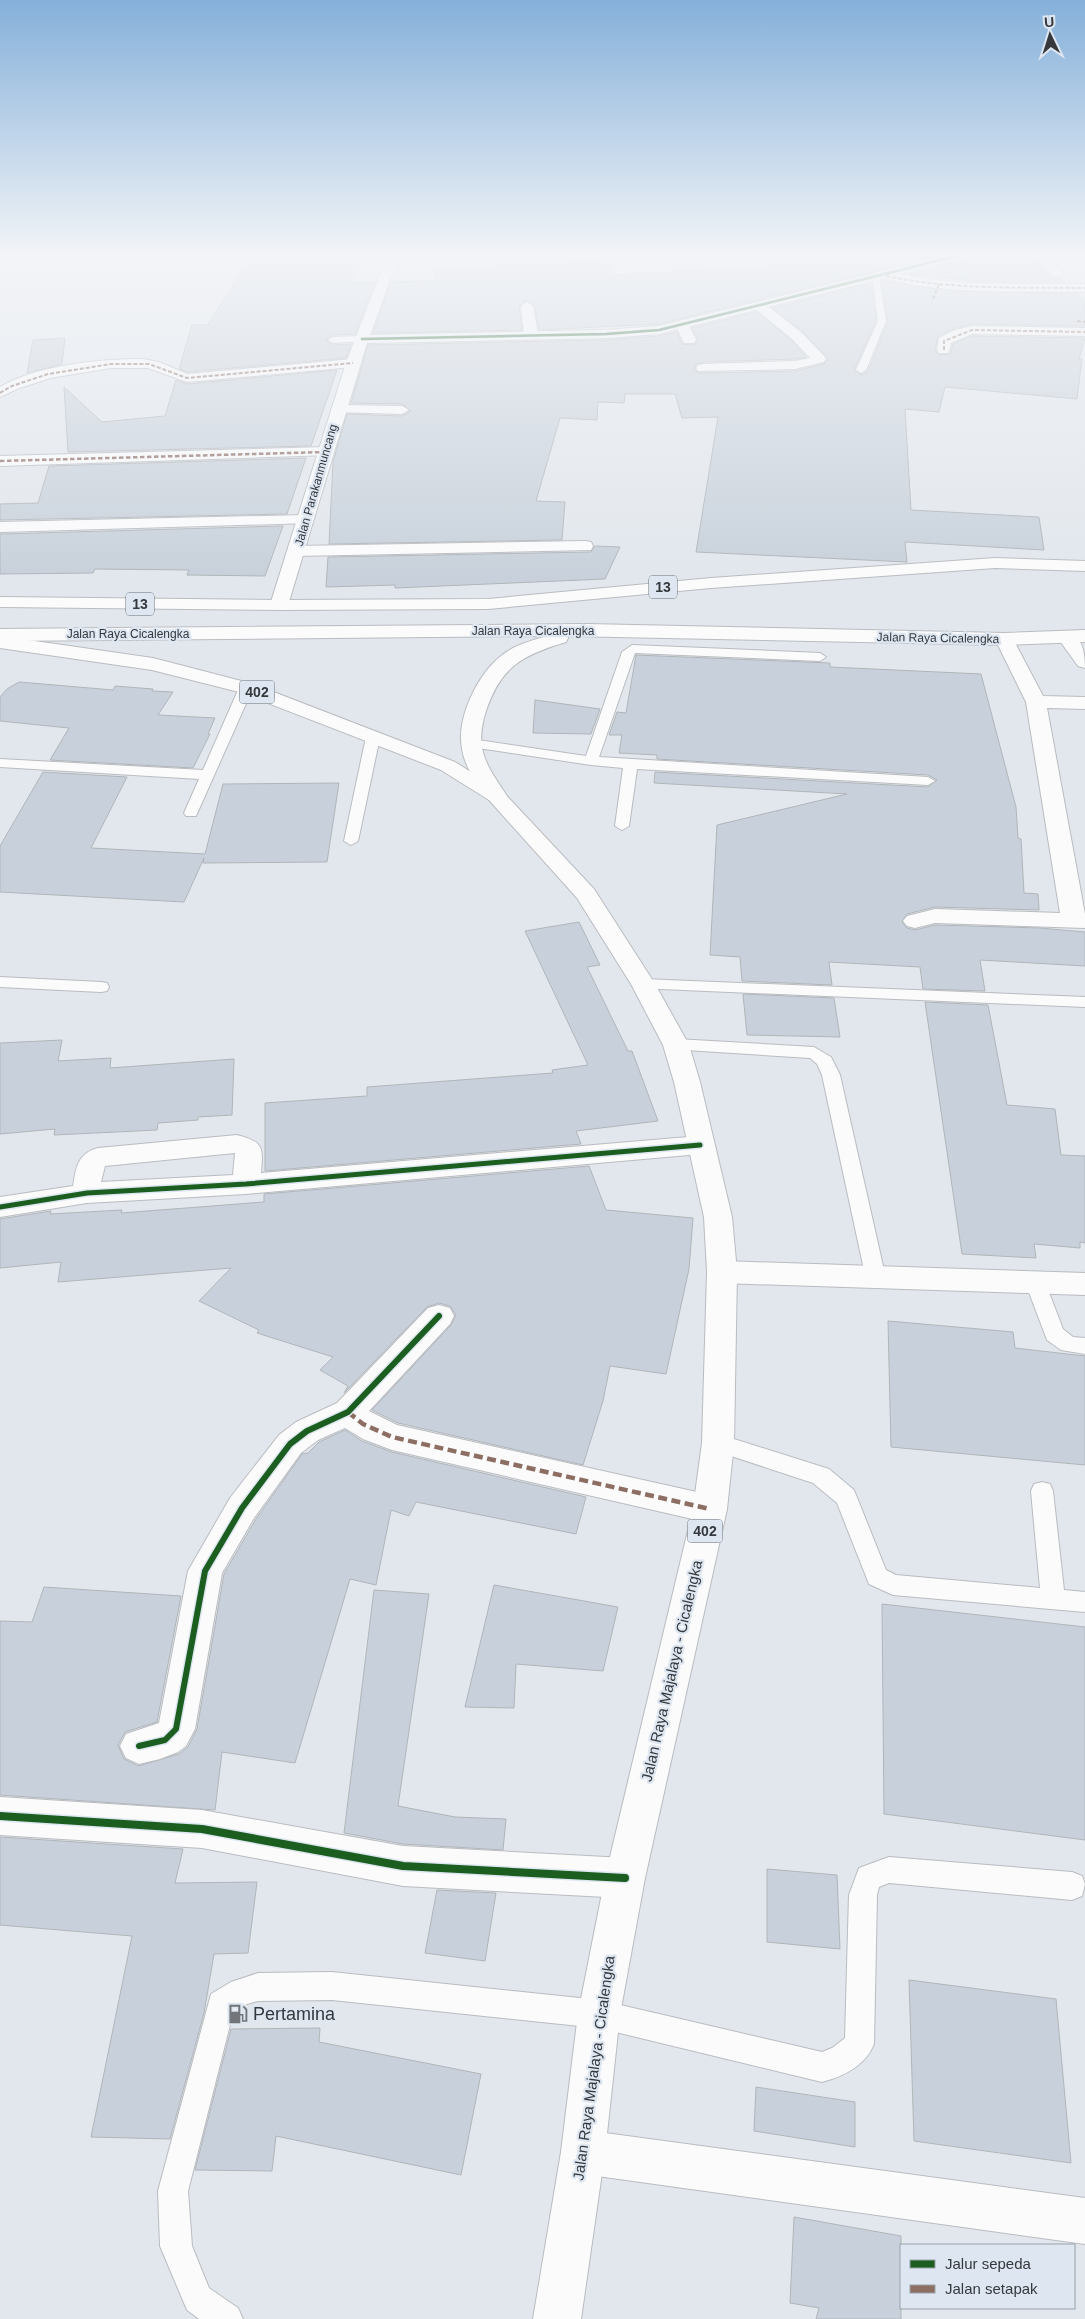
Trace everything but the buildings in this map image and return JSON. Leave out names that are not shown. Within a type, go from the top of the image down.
[{"type":"main road","points":[[703,368],[795,365],[815,361]]},
{"type":"main road","points":[[0,393],[18,384],[68,370],[125,364],[156,365],[177,376],[187,378],[353,363]]},
{"type":"main road","name":"Jalan Parakanmuncang","points":[[279,606],[353,363]]},
{"type":"main road","points":[[338,409],[402,410]]},
{"type":"main road","points":[[0,461],[325,452]]},
{"type":"main road","points":[[0,527],[305,520]]},
{"type":"main road","points":[[296,551],[585,546]]},
{"type":"main road","name":"Jalan Raya Cicalengka","points":[[0,602],[279,606],[488,604],[721,582],[995,563],[1047,564]]},
{"type":"main road","points":[[1047,564],[1085,573]]},
{"type":"main road","name":"13","points":[[1047,564],[1085,566]]},
{"type":"main road","name":"Jalan Raya Cicalengka","points":[[0,635],[587,630],[1004,639],[1066,637]]},
{"type":"main road","name":"402","points":[[496,796],[478,766],[471,743],[475,716],[486,682],[505,660],[528,648],[587,630]]},
{"type":"main road","name":"13","points":[[1066,637],[1085,636]]},
{"type":"main road","points":[[1066,637],[1084,660]]},
{"type":"main road","points":[[915,921],[935,916],[1079,921],[1036,702],[1004,639]]},
{"type":"main road","name":"Jalan Raya Majalaya - Cicalengka","points":[[0,642],[153,664],[246,688],[448,766],[496,796],[586,894],[643,984],[676,1045],[687,1082],[718,1217],[722,1272],[718,1443],[710,1509],[625,1878],[599,2014],[583,2152],[557,2319]]},
{"type":"main road","points":[[1036,702],[1085,703]]},
{"type":"main road","points":[[87,1193],[90,1164],[98,1157],[237,1144],[245,1146],[248,1150],[246,1184]]},
{"type":"main road","points":[[0,1207],[87,1193],[246,1184],[700,1145]]},
{"type":"main road","points":[[722,1272],[876,1279],[1085,1284]]},
{"type":"main road","points":[[139,1746],[158,1743],[170,1738],[176,1730],[205,1571],[242,1508],[290,1444],[307,1431],[348,1412],[439,1316]]},
{"type":"main road","points":[[348,1412],[357,1421],[392,1437],[710,1509]]},
{"type":"main road","points":[[0,1816],[202,1829],[404,1866],[625,1878]]},
{"type":"main road","points":[[583,2152],[1085,2221]]},
{"type":"lane","points":[[861,370],[865,361]]},
{"type":"lane","points":[[591,761],[628,652],[632,649],[820,658]]},
{"type":"lane","points":[[191,813],[246,688]]},
{"type":"lane","points":[[351,841],[373,737]]},
{"type":"lane","points":[[471,743],[591,761],[928,781]]},
{"type":"lane","points":[[0,764],[208,775]]},
{"type":"lane","points":[[622,826],[631,764]]},
{"type":"lane","points":[[0,982],[101,987]]},
{"type":"lane","points":[[643,984],[1085,1002]]},
{"type":"lane","points":[[676,1045],[814,1052],[826,1061],[831,1075],[876,1279]]},
{"type":"lane","points":[[1035,1282],[1054,1334],[1068,1344],[1085,1346]]},
{"type":"lane","points":[[718,1443],[820,1476],[846,1497],[877,1577],[893,1585],[1085,1602]]},
{"type":"lane","points":[[1042,1491],[1053,1598]]},
{"type":"lane","points":[[226,2319],[198,2299],[176,2246],[173,2191],[221,2004],[241,1992],[258,1987],[332,1986],[599,2014],[822,2067],[836,2064],[847,2057],[859,2044],[863,1895],[869,1878],[889,1870],[1072,1886]]},
{"type":"marked path","points":[[0,393],[12,386],[48,374],[111,364],[149,364],[187,378],[353,363]]},
{"type":"marked path","points":[[0,461],[325,452]]},
{"type":"marked path","points":[[348,1412],[363,1424],[392,1437],[710,1509]]},
{"type":"cycle path","points":[[0,1207],[87,1193],[246,1184],[700,1145]]},
{"type":"cycle path","points":[[139,1746],[165,1740],[176,1729],[205,1571],[242,1508],[290,1444],[307,1431],[348,1412],[439,1316]]},
{"type":"cycle path","points":[[0,1816],[202,1829],[403,1866],[625,1878]]},
{"type":"place","name":"Pertamina","points":[[238,2014]]}]
